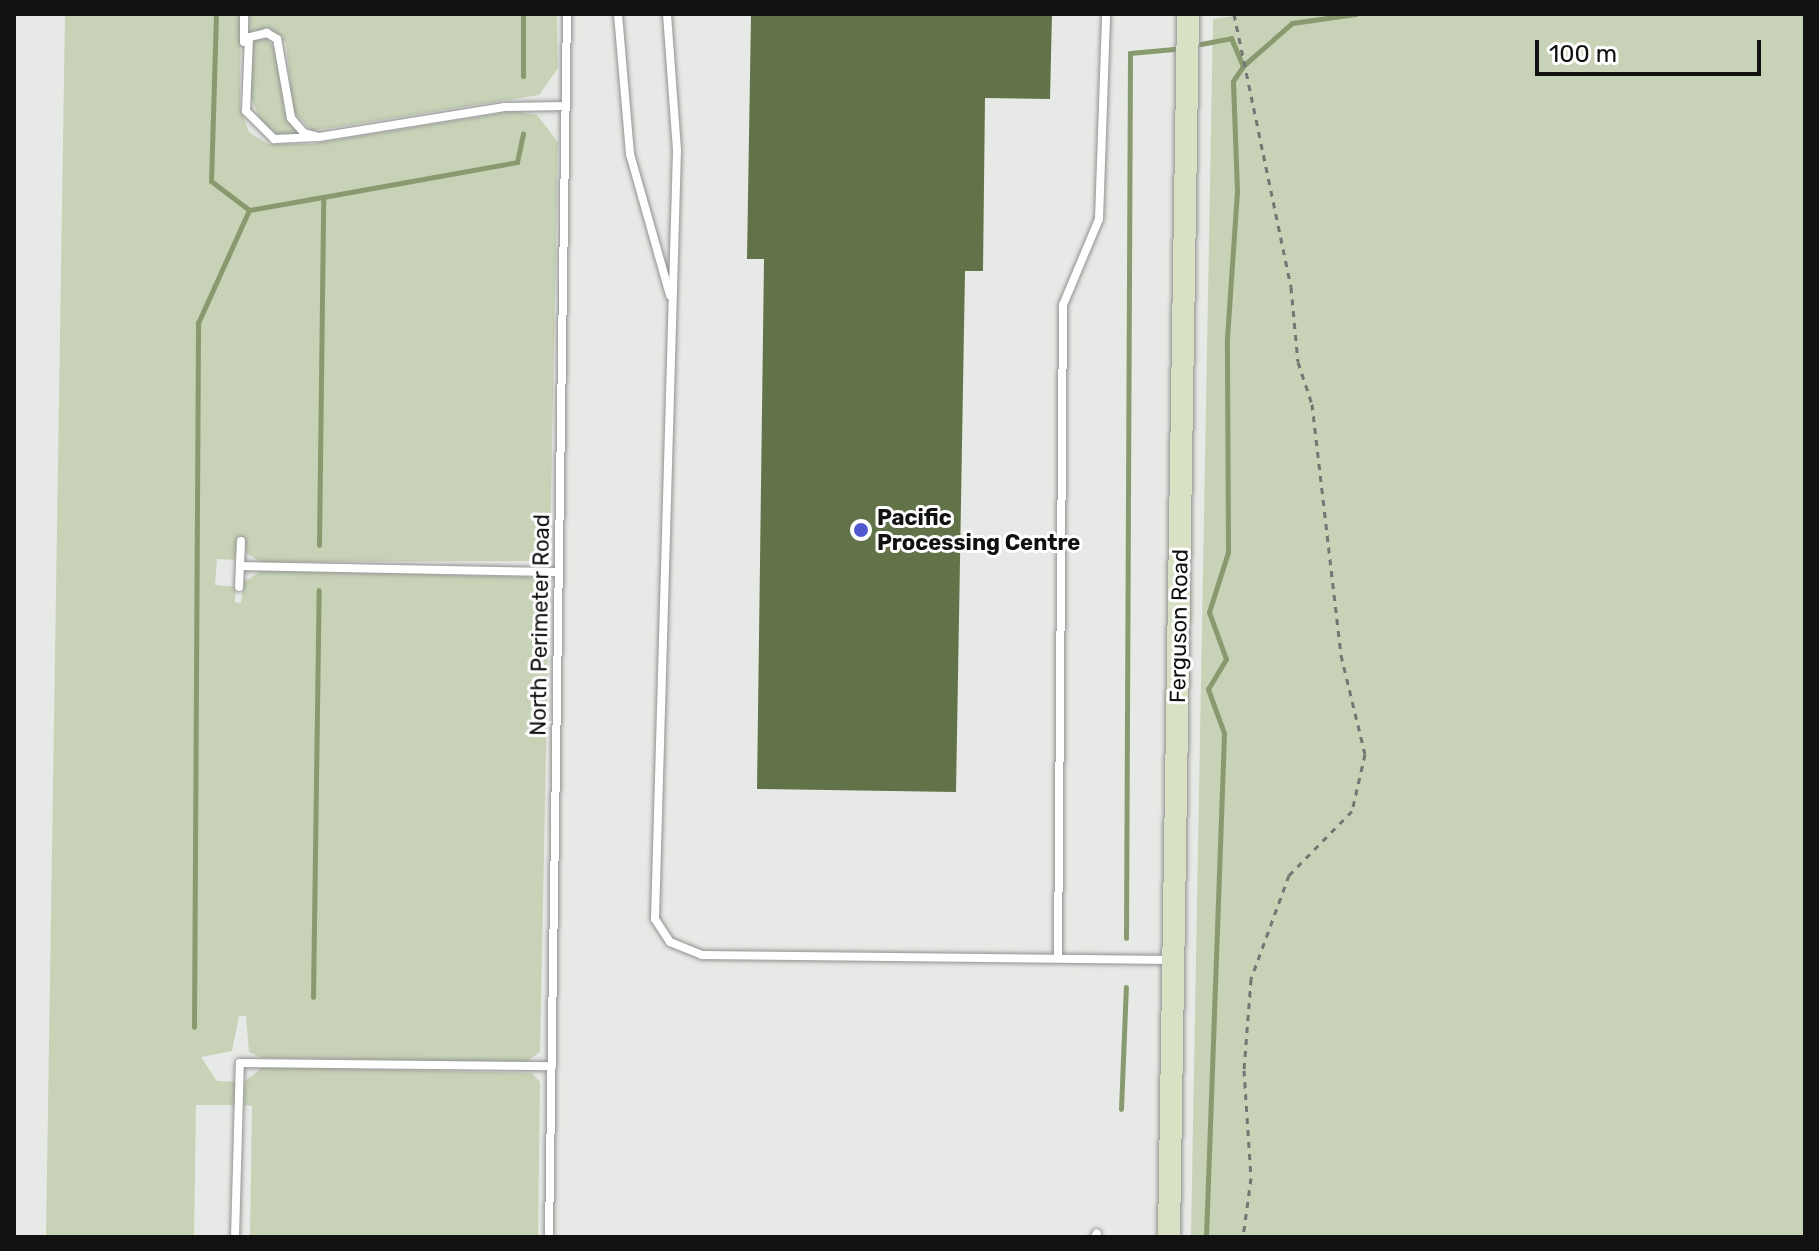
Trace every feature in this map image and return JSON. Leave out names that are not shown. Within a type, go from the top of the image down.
[{"type":"street","name":"Ferguson Road","points":[[1169,1237],[1188,14]]},
{"type":"lane","points":[[244,14],[244,101],[255,126],[274,139],[319,137],[505,107],[566,106]]},
{"type":"lane","name":"North Perimeter Road","points":[[549,1237],[567,14]]},
{"type":"lane","points":[[618,14],[630,154],[673,304]]},
{"type":"lane","points":[[667,14],[677,150],[653,906],[662,932],[683,951],[702,955],[1174,960]]},
{"type":"lane","points":[[1058,958],[1063,305],[1099,219],[1106,14]]},
{"type":"lane","points":[[244,47],[260,33],[277,39],[291,118],[304,133],[319,137]]},
{"type":"lane","points":[[239,587],[241,541]]},
{"type":"lane","points":[[240,566],[559,572]]},
{"type":"lane","points":[[235,1237],[240,1063],[552,1066]]},
{"type":"path","points":[[1234,14],[1252,81],[1291,287],[1298,362],[1312,404],[1341,655],[1360,719],[1365,768],[1352,811],[1289,875],[1251,979],[1244,1070],[1251,1178],[1243,1237]]},
{"type":"green space","points":[[65,14],[241,14],[240,108],[249,132],[268,144],[312,144],[515,111],[537,115],[558,142],[550,550],[543,561],[261,562],[246,553],[245,538],[237,537],[235,560],[217,559],[215,585],[236,587],[235,602],[241,603],[244,582],[261,571],[530,577],[542,583],[549,602],[540,1052],[526,1062],[263,1058],[249,1052],[246,1016],[239,1016],[232,1051],[201,1057],[217,1081],[236,1082],[235,1105],[196,1105],[194,1237],[46,1237]]},
{"type":"green space","points":[[250,14],[557,14],[558,68],[539,95],[312,131],[293,111],[286,43],[270,28],[250,31]]},
{"type":"green space","points":[[1247,14],[1805,14],[1805,1237],[1191,1237],[1213,19]]},
{"type":"green space","points":[[267,38],[279,56],[284,111],[300,135],[278,134],[262,123],[250,96],[252,41]]},
{"type":"green space","points":[[263,1067],[532,1073],[540,1082],[538,1237],[250,1237],[252,1106],[244,1105],[245,1081]]},
{"type":"building","name":"Pacific Processing Centre","points":[[751,14],[1052,14],[1050,99],[985,98],[983,271],[965,271],[956,792],[757,789],[764,259],[747,259]]},
{"type":"waterway","points":[[216,14],[211,181],[249,210]]},
{"type":"waterway","points":[[523,14],[523,76]]},
{"type":"waterway","points":[[1201,44],[1231,38],[1243,66],[1292,23],[1355,14]]},
{"type":"waterway","points":[[1126,938],[1130,53],[1174,49]]},
{"type":"waterway","points":[[1206,1237],[1224,733],[1208,689],[1226,659],[1209,612],[1228,552],[1227,338],[1237,191],[1233,81],[1243,66]]},
{"type":"waterway","points":[[319,545],[323,197],[517,162],[523,134]]},
{"type":"waterway","points":[[194,1027],[198,323],[249,210],[323,197]]},
{"type":"waterway","points":[[313,997],[319,590]]},
{"type":"waterway","points":[[1121,1109],[1126,987]]},
{"type":"place","name":"Pacific Processing Centre","points":[[861,530]]}]
